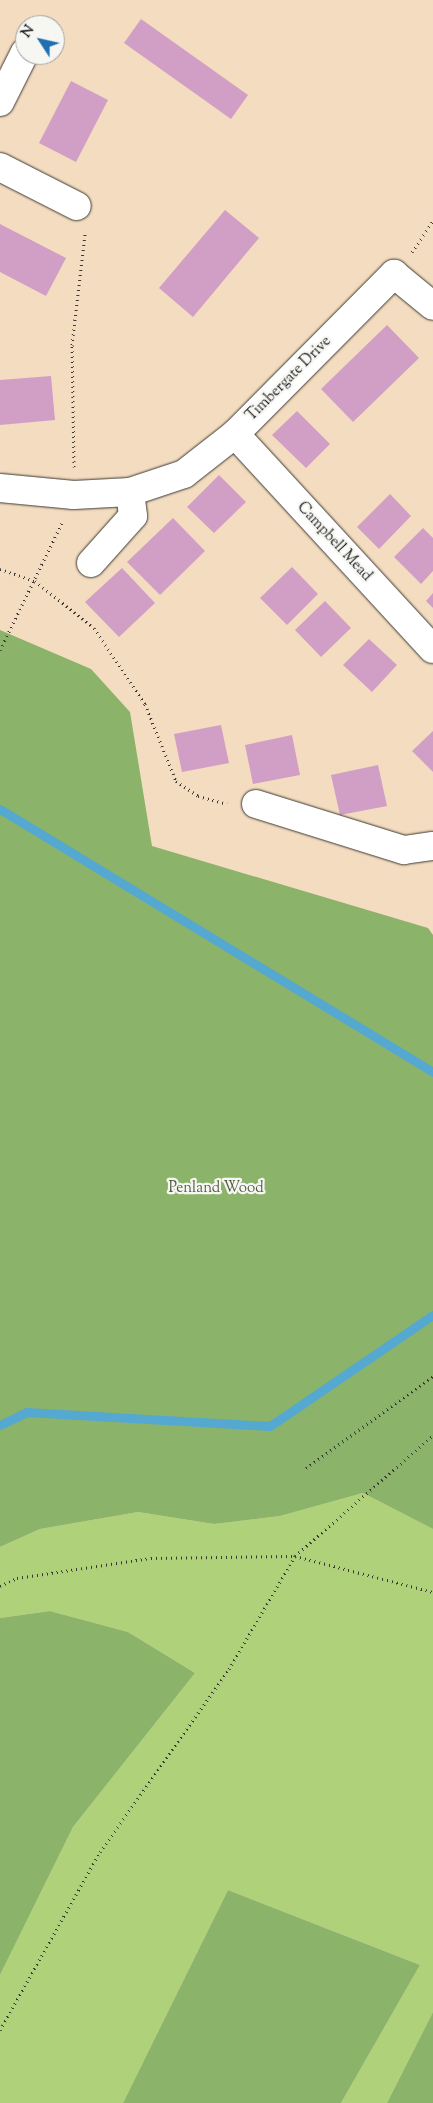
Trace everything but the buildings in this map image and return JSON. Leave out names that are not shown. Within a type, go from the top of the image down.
[{"type":"street","points":[[0,102],[18,65]]},
{"type":"street","points":[[3,168],[77,206]]},
{"type":"street","points":[[394,274],[433,306]]},
{"type":"street","name":"Timbergate Drive","points":[[0,488],[74,495],[130,492],[184,474],[235,434],[394,274]]},
{"type":"street","name":"Campbell Mead","points":[[235,434],[433,649]]},
{"type":"street","points":[[91,562],[133,516],[130,492]]},
{"type":"street","points":[[256,804],[404,850],[433,846]]},
{"type":"path","points":[[0,650],[35,581],[74,495],[72,345],[87,216],[77,206]]},
{"type":"path","points":[[394,274],[433,221]]},
{"type":"path","points":[[0,569],[35,581],[94,628],[145,704],[176,781],[198,796],[219,804],[256,804]]},
{"type":"path","points":[[306,1468],[433,1376]]},
{"type":"path","points":[[0,2030],[100,1852],[229,1669],[295,1556],[433,1435]]},
{"type":"path","points":[[0,1586],[17,1578],[150,1558],[295,1556],[433,1592]]},
{"type":"green space","name":"Penland Wood","points":[[0,630],[91,669],[130,712],[152,846],[428,928],[433,935],[433,1529],[363,1493],[280,1516],[214,1524],[138,1512],[40,1529],[0,1547]]},
{"type":"green space","points":[[363,1493],[433,1529],[433,2012],[387,2103],[341,2103],[420,1965],[228,1890],[123,2103],[0,2103],[0,1975],[73,1827],[195,1673],[128,1632],[50,1611],[0,1618],[0,1547],[40,1529],[138,1512],[214,1524],[280,1516]]},
{"type":"green space","points":[[50,1611],[128,1632],[195,1673],[73,1827],[0,1975],[0,1618]]},
{"type":"green space","points":[[228,1890],[420,1965],[341,2103],[123,2103]]},
{"type":"green space","points":[[433,2012],[433,2103],[387,2103]]},
{"type":"waterway","points":[[0,809],[433,1072]]},
{"type":"waterway","points":[[0,1425],[27,1412],[270,1426],[433,1315]]}]
